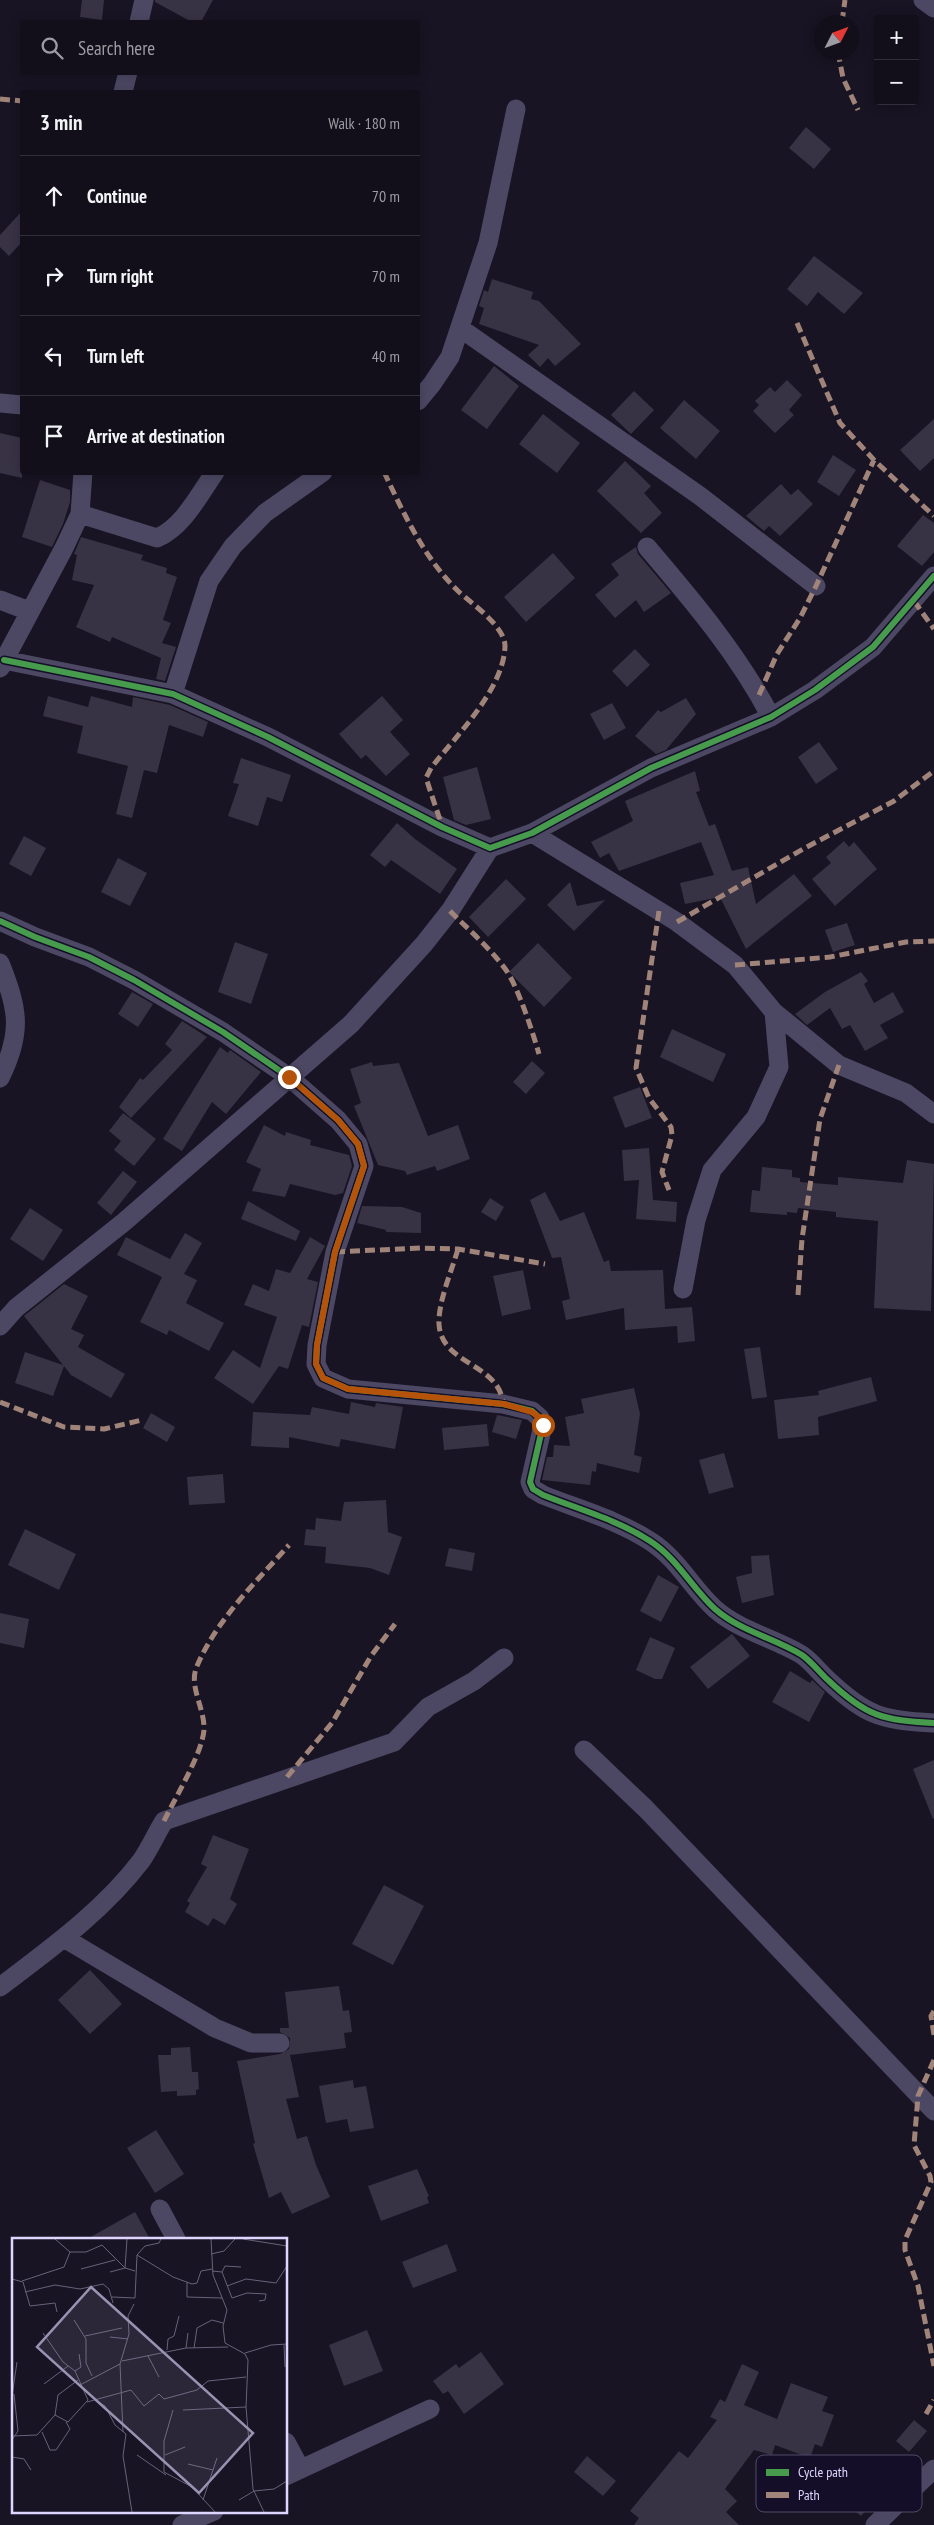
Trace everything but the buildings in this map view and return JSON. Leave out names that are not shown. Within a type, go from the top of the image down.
[{"type":"street","points":[[139,20],[144,0]]},
{"type":"street","points":[[923,0],[934,8]]},
{"type":"street","points":[[124,90],[127,75]]},
{"type":"street","points":[[420,399],[450,357],[460,328],[488,243],[516,109]]},
{"type":"street","points":[[460,328],[700,496],[816,586]]},
{"type":"street","points":[[0,404],[20,405]]},
{"type":"street","points":[[83,475],[80,514],[2,664],[173,694],[268,737],[442,827],[490,848]]},
{"type":"street","points":[[80,514],[157,538],[166,534],[178,523],[214,475]]},
{"type":"street","points":[[173,694],[209,581],[233,546],[265,513],[319,475]]},
{"type":"street","points":[[647,547],[700,609],[733,655],[771,717]]},
{"type":"street","points":[[0,1326],[16,1308],[146,1203],[351,1024],[424,944],[450,910],[490,848],[532,834],[651,768],[771,717],[815,690],[873,647],[934,576]]},
{"type":"street","points":[[0,600],[29,611]]},
{"type":"street","points":[[532,834],[677,922],[735,965],[774,1012],[839,1065],[906,1093],[934,1114]]},
{"type":"street","points":[[0,921],[35,937],[90,957],[134,980],[223,1032],[289,1077],[338,1120],[358,1144],[364,1166],[335,1252],[317,1345],[316,1364],[323,1378],[348,1389],[504,1404],[532,1412],[540,1418],[543,1425],[530,1482],[533,1489],[543,1495],[626,1528],[651,1542],[672,1560],[717,1610],[738,1625],[804,1656],[852,1703],[871,1713],[894,1720],[934,1723]]},
{"type":"street","points":[[0,963],[16,1008],[16,1038],[0,1078]]},
{"type":"street","points":[[682,1289],[696,1220],[712,1170],[756,1117],[779,1066],[774,1012]]},
{"type":"street","points":[[0,1987],[64,1938],[121,1885],[142,1859],[164,1821],[394,1742],[428,1707],[474,1681],[504,1658]]},
{"type":"street","points":[[584,1750],[646,1809],[934,2111]]},
{"type":"street","points":[[64,1938],[215,2028],[251,2043],[280,2043]]},
{"type":"street","points":[[160,2209],[175,2238]]},
{"type":"street","points":[[288,2451],[293,2472],[430,2409]]},
{"type":"street","points":[[922,2480],[934,2469]]},
{"type":"street","points":[[182,2525],[212,2512]]},
{"type":"street","points":[[875,2525],[889,2512]]},
{"type":"marked path","points":[[843,15],[845,0]]},
{"type":"marked path","points":[[840,60],[843,78],[858,110]]},
{"type":"marked path","points":[[0,99],[20,101]]},
{"type":"marked path","points":[[797,323],[840,423],[874,460],[934,516]]},
{"type":"marked path","points":[[759,695],[777,654],[800,618],[816,586],[874,460]]},
{"type":"marked path","points":[[385,475],[416,535],[435,564],[458,591],[494,624],[504,639],[505,647],[502,663],[496,680],[477,712],[431,768],[426,778],[442,826]]},
{"type":"marked path","points":[[914,601],[934,629]]},
{"type":"marked path","points":[[677,922],[803,849],[894,801],[934,771]]},
{"type":"marked path","points":[[450,911],[500,962],[511,978],[539,1054]]},
{"type":"marked path","points":[[659,911],[636,1068],[649,1098],[671,1127],[672,1135],[662,1172],[669,1190]]},
{"type":"marked path","points":[[735,965],[830,957],[906,942],[934,941]]},
{"type":"marked path","points":[[798,1295],[802,1239],[820,1119],[839,1065]]},
{"type":"marked path","points":[[335,1252],[420,1248],[458,1249],[545,1264]]},
{"type":"marked path","points":[[458,1249],[439,1315],[442,1338],[459,1357],[482,1371],[492,1380],[499,1390],[503,1404]]},
{"type":"marked path","points":[[0,1402],[64,1427],[104,1429],[142,1420]]},
{"type":"marked path","points":[[164,1821],[193,1763],[202,1740],[204,1722],[194,1681],[197,1666],[215,1632],[226,1617],[289,1545]]},
{"type":"marked path","points":[[287,1777],[332,1723],[371,1656],[395,1624]]},
{"type":"marked path","points":[[934,2011],[931,2016],[934,2035]]},
{"type":"marked path","points":[[934,2060],[918,2096],[914,2145],[930,2176],[931,2182],[905,2240],[905,2250],[918,2286],[934,2366]]},
{"type":"marked path","points":[[926,2414],[934,2400]]},
{"type":"cycle path","points":[[4,660],[173,694],[268,737],[442,827],[490,848],[532,833],[651,768],[771,717],[815,690],[873,647],[934,576]]},
{"type":"cycle path","points":[[0,921],[35,937],[89,957],[134,980],[223,1032],[289,1077],[338,1120],[358,1144],[364,1166],[335,1252],[317,1345],[316,1364],[323,1378],[348,1389],[503,1404],[532,1411],[540,1418],[543,1425],[530,1482],[533,1489],[543,1495],[625,1527],[650,1541],[676,1564],[707,1601],[725,1617],[802,1655],[842,1693],[865,1709],[888,1718],[934,1723]]},
{"type":"route","points":[[289,1077],[338,1120],[358,1144],[364,1166],[335,1252],[317,1345],[316,1364],[323,1378],[348,1389],[504,1404],[532,1412],[540,1418],[543,1425]]}]
